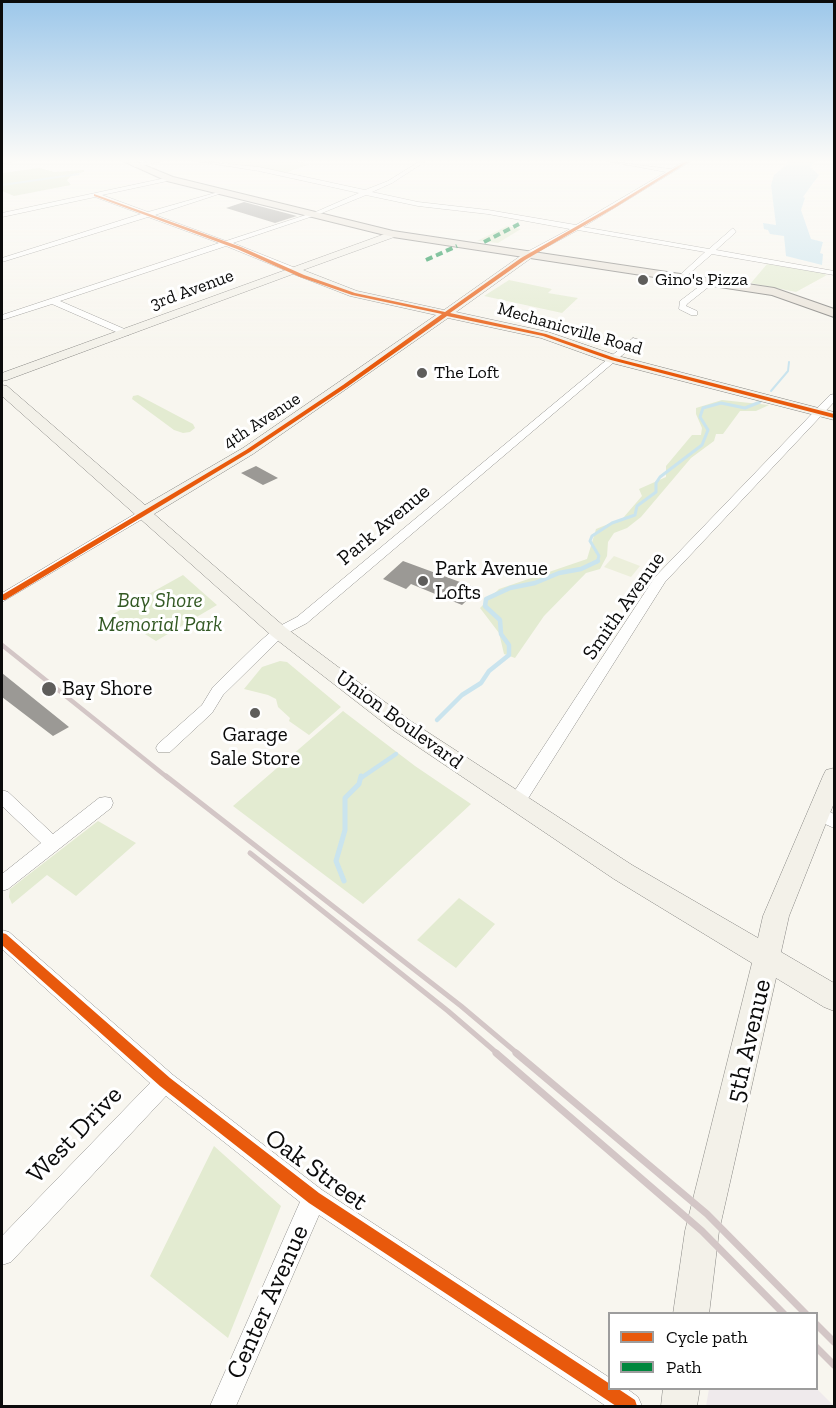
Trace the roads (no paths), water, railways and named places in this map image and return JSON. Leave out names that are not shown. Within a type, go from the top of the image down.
[{"type":"main road","points":[[364,227],[393,234],[774,292],[834,313]]},
{"type":"main road","name":"3rd Avenue","points":[[2,377],[393,234]]},
{"type":"main road","name":"4th Avenue","points":[[145,512],[248,451],[345,386],[530,254]]},
{"type":"main road","name":"Mechanicville Road","points":[[295,271],[354,294],[544,334],[613,359],[834,416]]},
{"type":"main road","name":"Union Boulevard","points":[[2,389],[145,512],[279,632],[401,725],[623,872],[834,998]]},
{"type":"main road","name":"5th Avenue","points":[[692,1312],[702,1231],[768,959],[776,916],[827,818],[834,776]]},
{"type":"main road","points":[[679,1407],[682,1390]]},
{"type":"street","points":[[2,260],[109,227]]},
{"type":"street","name":"Mechanicville Road","points":[[179,227],[295,271]]},
{"type":"street","points":[[2,318],[275,227]]},
{"type":"street","points":[[564,227],[834,273]]},
{"type":"street","points":[[530,254],[580,227]]},
{"type":"street","points":[[683,277],[733,230]]},
{"type":"street","points":[[694,313],[682,307],[683,303],[712,281]]},
{"type":"street","points":[[55,302],[126,333]]},
{"type":"street","name":"Park Avenue","points":[[164,747],[207,709],[218,691],[279,632],[302,620],[636,339]]},
{"type":"street","name":"Smith Avenue","points":[[516,803],[660,580],[834,397]]},
{"type":"street","name":"4th Avenue","points":[[2,598],[145,512]]},
{"type":"street","points":[[2,796],[52,844]]},
{"type":"street","points":[[2,884],[105,803]]},
{"type":"street","name":"Oak Street","points":[[2,938],[165,1082],[314,1198],[629,1407]]},
{"type":"street","name":"West Drive","points":[[2,1253],[165,1082]]},
{"type":"street","name":"Center Avenue","points":[[223,1407],[314,1198]]},
{"type":"water","points":[[764,227],[807,227],[811,239],[823,242],[820,253],[823,254],[822,265],[786,256],[784,236],[770,234]]},
{"type":"waterway","points":[[771,391],[788,371],[789,362]]},
{"type":"waterway","points":[[597,561],[599,556],[590,541],[592,536],[612,523],[635,515],[637,506],[656,492],[656,483],[660,477],[702,445],[708,430],[700,417],[703,408],[721,403],[745,408],[760,402]]},
{"type":"waterway","points":[[437,720],[462,695],[481,683],[489,671],[509,655],[509,645],[501,634],[500,620],[485,606],[486,599],[510,588],[535,583],[559,573],[581,569],[597,561]]},
{"type":"waterway","points":[[361,778],[396,754]]},
{"type":"waterway","points":[[344,881],[336,861],[345,830],[345,798],[359,784],[361,776]]},
{"type":"railway","points":[[2,645],[168,778]]},
{"type":"railway","points":[[166,776],[461,1006],[518,1054]]},
{"type":"railway","points":[[250,853],[448,1011],[498,1054]]},
{"type":"railway","points":[[496,1053],[702,1231],[782,1312]]},
{"type":"railway","points":[[516,1053],[707,1214],[804,1312]]},
{"type":"railway","points":[[818,1326],[834,1342]]},
{"type":"railway","points":[[818,1349],[834,1365]]},
{"type":"place","name":"Gino's Pizza","points":[[643,280]]},
{"type":"place","name":"The Loft","points":[[422,373]]},
{"type":"place","name":"Park Avenue Lofts","points":[[423,581]]},
{"type":"place","name":"Bay Shore","points":[[49,689]]},
{"type":"place","name":"Garage Sale Store","points":[[255,713]]},
{"type":"park label","name":"Bay Shore Memorial Park","points":[[160,613]]}]
